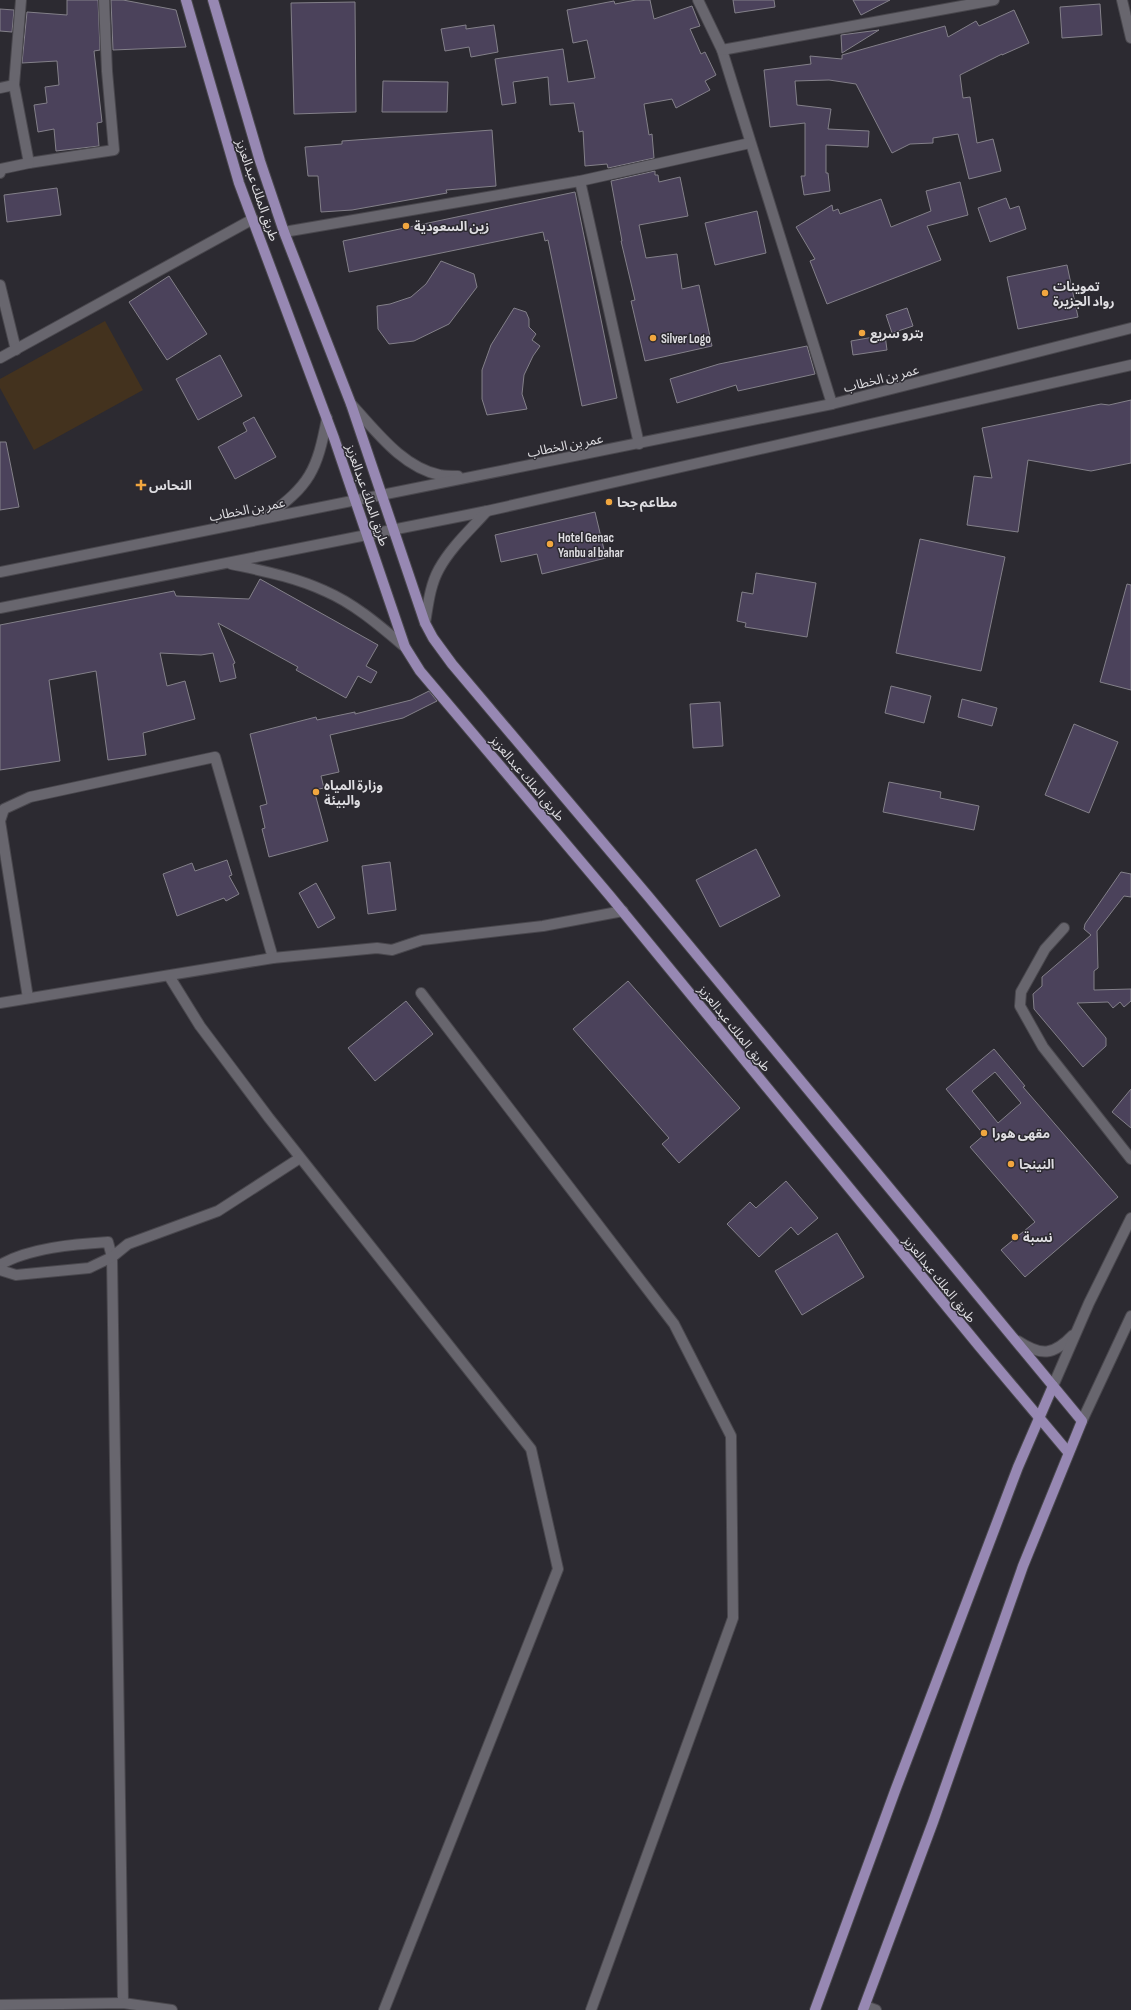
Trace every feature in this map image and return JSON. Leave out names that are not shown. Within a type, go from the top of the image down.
[{"type":"main road","name":"طريق الملك عبدالعزيز","points":[[186,0],[239,183],[327,418],[405,646],[420,671],[623,911],[979,1346],[1068,1452]]},
{"type":"main road","name":"طريق الملك عبدالعزيز","points":[[213,0],[260,161],[284,232],[351,404],[425,623],[433,638],[452,664],[643,890],[1082,1421]]},
{"type":"main road","points":[[815,2010],[895,1791],[1018,1467],[1054,1386]]},
{"type":"main road","points":[[864,2008],[933,1822],[1023,1566],[1068,1452],[1082,1421]]},
{"type":"street","points":[[21,0],[14,85],[29,163]]},
{"type":"street","points":[[0,173],[2,169],[29,163],[114,150],[107,71],[104,0]]},
{"type":"street","points":[[698,0],[722,50],[832,404]]},
{"type":"street","points":[[722,50],[994,0]]},
{"type":"street","points":[[1122,0],[1131,38]]},
{"type":"street","points":[[0,88],[14,85]]},
{"type":"street","points":[[284,232],[580,181],[750,143]]},
{"type":"street","points":[[580,181],[639,444]]},
{"type":"street","points":[[0,358],[253,219]]},
{"type":"street","points":[[0,285],[16,350]]},
{"type":"street","name":"عمر بن الخطاب","points":[[0,572],[832,404],[1131,328]]},
{"type":"street","points":[[0,608],[487,511],[1131,365]]},
{"type":"street","points":[[351,404],[387,443],[405,459],[440,475],[472,477]]},
{"type":"street","points":[[262,519],[289,500],[302,487],[312,472],[321,450],[327,418]]},
{"type":"street","points":[[425,623],[430,592],[439,569],[455,546],[487,511]]},
{"type":"street","points":[[227,563],[279,574],[325,591],[361,612],[405,646]]},
{"type":"street","points":[[28,998],[0,821],[4,809],[30,797],[215,757],[273,958]]},
{"type":"street","points":[[0,1003],[273,958],[377,948],[392,950],[422,940],[543,926],[623,911]]},
{"type":"street","points":[[1064,928],[1045,949],[1022,992],[1020,1006],[1043,1046],[1131,1160]]},
{"type":"street","points":[[169,976],[200,1026],[300,1158],[531,1449],[558,1570],[384,2010]]},
{"type":"street","points":[[421,993],[674,1324],[731,1436],[733,1618],[591,2010]]},
{"type":"street","points":[[0,1270],[16,1275],[89,1268],[112,1257],[128,1244],[218,1211],[300,1158]]},
{"type":"street","points":[[1054,1386],[1078,1329],[1131,1218]]},
{"type":"street","points":[[0,1265],[11,1258],[72,1244],[108,1242],[112,1257],[123,2003]]},
{"type":"street","points":[[1082,1421],[1131,1316]]},
{"type":"street","points":[[1016,1340],[1032,1350],[1048,1353],[1064,1345],[1078,1329]]},
{"type":"street","points":[[0,2005],[123,2003],[172,2010]]},
{"type":"street","points":[[864,2008],[876,2010]]},
{"type":"shaded area","points":[[105,321],[143,390],[34,450],[0,388],[0,379]]},
{"type":"building","points":[[67,0],[98,0],[100,50],[94,51],[102,122],[97,123],[99,146],[56,151],[54,129],[38,132],[34,105],[47,103],[45,87],[59,85],[57,61],[22,63],[27,12],[67,15]]},
{"type":"building","points":[[111,0],[123,0],[176,10],[186,47],[113,50]]},
{"type":"building","points":[[636,0],[650,0],[654,19],[692,6],[700,26],[690,29],[701,54],[705,52],[716,75],[705,81],[710,90],[676,108],[672,99],[644,104],[649,135],[652,134],[654,158],[608,168],[607,164],[585,166],[583,131],[579,132],[574,103],[550,105],[548,77],[513,82],[516,103],[502,105],[495,59],[563,49],[568,82],[595,78],[587,40],[573,43],[567,10],[614,1],[615,4]]},
{"type":"building","points":[[733,0],[774,0],[775,7],[735,13]]},
{"type":"building","points":[[853,0],[890,0],[861,15]]},
{"type":"building","points":[[355,2],[356,112],[294,114],[291,3]]},
{"type":"building","points":[[1100,4],[1102,35],[1062,38],[1060,7]]},
{"type":"building","points":[[0,9],[14,10],[12,32],[0,31]]},
{"type":"building","points":[[1014,10],[1029,43],[1002,54],[960,75],[963,98],[970,97],[977,143],[993,139],[1001,171],[969,179],[958,134],[933,138],[933,143],[910,144],[892,153],[856,84],[829,80],[795,81],[797,105],[831,109],[828,129],[869,131],[868,147],[826,145],[826,173],[828,173],[830,191],[804,195],[801,176],[805,176],[805,123],[770,127],[764,70],[811,64],[810,56],[842,59],[842,55],[945,26],[948,37],[976,21],[979,26]]},
{"type":"building","points":[[466,25],[466,29],[494,25],[498,52],[471,57],[469,47],[445,51],[441,29]]},
{"type":"building","points":[[879,30],[842,53],[841,35]]},
{"type":"building","points":[[383,81],[448,82],[447,112],[382,112]]},
{"type":"building","points":[[492,130],[496,186],[446,190],[447,193],[352,210],[321,212],[318,176],[308,176],[305,147],[342,144],[342,141]]},
{"type":"building","points":[[655,171],[655,175],[658,175],[659,182],[680,177],[688,216],[639,225],[646,258],[677,254],[682,289],[699,285],[712,346],[645,361],[631,301],[635,300],[621,241],[611,181]]},
{"type":"building","points":[[960,182],[968,215],[927,226],[941,260],[827,304],[810,261],[815,259],[796,227],[832,205],[833,211],[838,209],[840,214],[881,199],[891,227],[931,211],[926,191]]},
{"type":"building","points":[[57,188],[61,215],[7,222],[4,195]]},
{"type":"building","points":[[575,192],[617,398],[582,406],[548,240],[545,241],[543,232],[349,272],[343,241]]},
{"type":"building","points":[[1006,198],[1010,209],[1019,206],[1026,229],[990,242],[978,208]]},
{"type":"building","points":[[757,211],[766,253],[715,265],[705,223]]},
{"type":"building","points":[[441,261],[474,274],[477,287],[449,324],[414,341],[389,344],[378,329],[377,306],[390,304],[411,297],[426,284]]},
{"type":"building","points":[[1067,265],[1078,317],[1018,329],[1007,277]]},
{"type":"building","points":[[169,276],[207,334],[167,360],[129,302]]},
{"type":"building","points":[[514,308],[526,312],[529,319],[529,327],[536,334],[532,340],[540,346],[533,356],[524,375],[522,394],[527,409],[487,415],[482,399],[482,370],[491,345]]},
{"type":"building","points":[[907,308],[913,326],[892,333],[886,315]]},
{"type":"building","points":[[885,335],[887,350],[853,355],[851,341]]},
{"type":"building","points":[[807,346],[815,374],[738,391],[736,385],[677,403],[670,379],[719,364]]},
{"type":"building","points":[[220,355],[242,396],[198,420],[176,379]]},
{"type":"building","points":[[1131,400],[1131,463],[1091,471],[1028,460],[1018,532],[967,525],[974,476],[992,478],[982,428],[1101,404],[1109,405]]},
{"type":"building","points":[[254,417],[276,457],[235,479],[218,447],[247,431],[243,423]]},
{"type":"building","points":[[0,442],[6,442],[19,507],[0,510]]},
{"type":"building","name":"Hotel Genac Yanbu al bahar","points":[[595,512],[606,558],[542,574],[537,554],[501,562],[495,535]]},
{"type":"building","points":[[920,539],[1005,557],[981,671],[896,653]]},
{"type":"building","points":[[756,573],[816,583],[807,637],[745,627],[746,623],[737,621],[742,592],[753,594]]},
{"type":"building","points":[[260,579],[378,645],[366,666],[377,672],[371,683],[358,676],[346,698],[296,670],[298,667],[218,623],[235,663],[233,664],[236,678],[220,682],[213,653],[201,655],[160,653],[167,686],[185,681],[195,719],[143,733],[146,755],[108,760],[96,671],[49,680],[60,761],[0,770],[0,625],[174,591],[176,596],[249,599]]},
{"type":"building","points":[[1127,584],[1131,585],[1131,690],[1100,682]]},
{"type":"building","points":[[891,686],[931,696],[924,723],[885,713]]},
{"type":"building","points":[[429,691],[437,701],[403,718],[330,735],[339,772],[321,776],[324,788],[314,790],[328,841],[269,857],[262,829],[265,828],[260,806],[267,804],[250,734],[316,717],[317,720],[355,712],[355,714],[411,700]]},
{"type":"building","points":[[962,699],[997,708],[992,726],[958,717]]},
{"type":"building","points":[[720,702],[723,746],[693,748],[690,704]]},
{"type":"building","points":[[1074,724],[1118,742],[1089,813],[1045,795]]},
{"type":"building","points":[[889,782],[941,792],[940,798],[979,806],[974,830],[883,812]]},
{"type":"building","points":[[756,849],[780,896],[720,927],[696,880]]},
{"type":"building","points":[[227,860],[232,875],[229,876],[239,894],[226,901],[224,898],[177,916],[163,874],[192,863],[195,871]]},
{"type":"building","points":[[390,862],[396,910],[368,914],[362,866]]},
{"type":"building","points":[[1121,872],[1131,874],[1131,897],[1124,896],[1097,931],[1098,968],[1094,971],[1094,990],[1131,989],[1131,1001],[1124,1007],[1120,1002],[1113,1008],[1108,1002],[1077,1003],[1106,1038],[1106,1046],[1083,1067],[1034,1009],[1033,994],[1042,986],[1042,977],[1091,935],[1084,929],[1085,924]]},
{"type":"building","points":[[316,883],[335,918],[318,928],[299,893]]},
{"type":"building","points":[[628,981],[740,1108],[679,1163],[662,1144],[669,1138],[573,1029]]},
{"type":"building","points":[[406,1001],[433,1034],[375,1081],[348,1048]]},
{"type":"building","points":[[994,1049],[1025,1086],[1023,1087],[1118,1197],[1025,1277],[1001,1250],[1035,1222],[970,1147],[984,1135],[946,1089]],"holes":[[[995,1072],[1021,1103],[998,1123],[972,1091]]]},
{"type":"building","points":[[1131,1089],[1131,1128],[1112,1112]]},
{"type":"building","points":[[786,1181],[818,1218],[798,1235],[791,1227],[759,1257],[727,1224],[750,1202],[756,1208]]},
{"type":"building","points":[[837,1233],[864,1277],[802,1315],[775,1271]]},
{"type":"place","name":"زين السعودية","points":[[406,226]]},
{"type":"place","name":"تموينات رواد الجزيرة","points":[[1045,293]]},
{"type":"place","name":"بترو سريع","points":[[862,333]]},
{"type":"place","name":"Silver Logo","points":[[653,338]]},
{"type":"place","name":"النحاس","points":[[141,485]]},
{"type":"place","name":"مطاعم جحا","points":[[609,502]]},
{"type":"place","name":"Hotel Genac Yanbu al bahar","points":[[550,544]]},
{"type":"place","name":"وزارة المياه والبيئة","points":[[316,792]]},
{"type":"place","name":"مقهى هورا","points":[[984,1133]]},
{"type":"place","name":"النينجا","points":[[1011,1164]]},
{"type":"place","name":"نسبة","points":[[1015,1237]]}]
